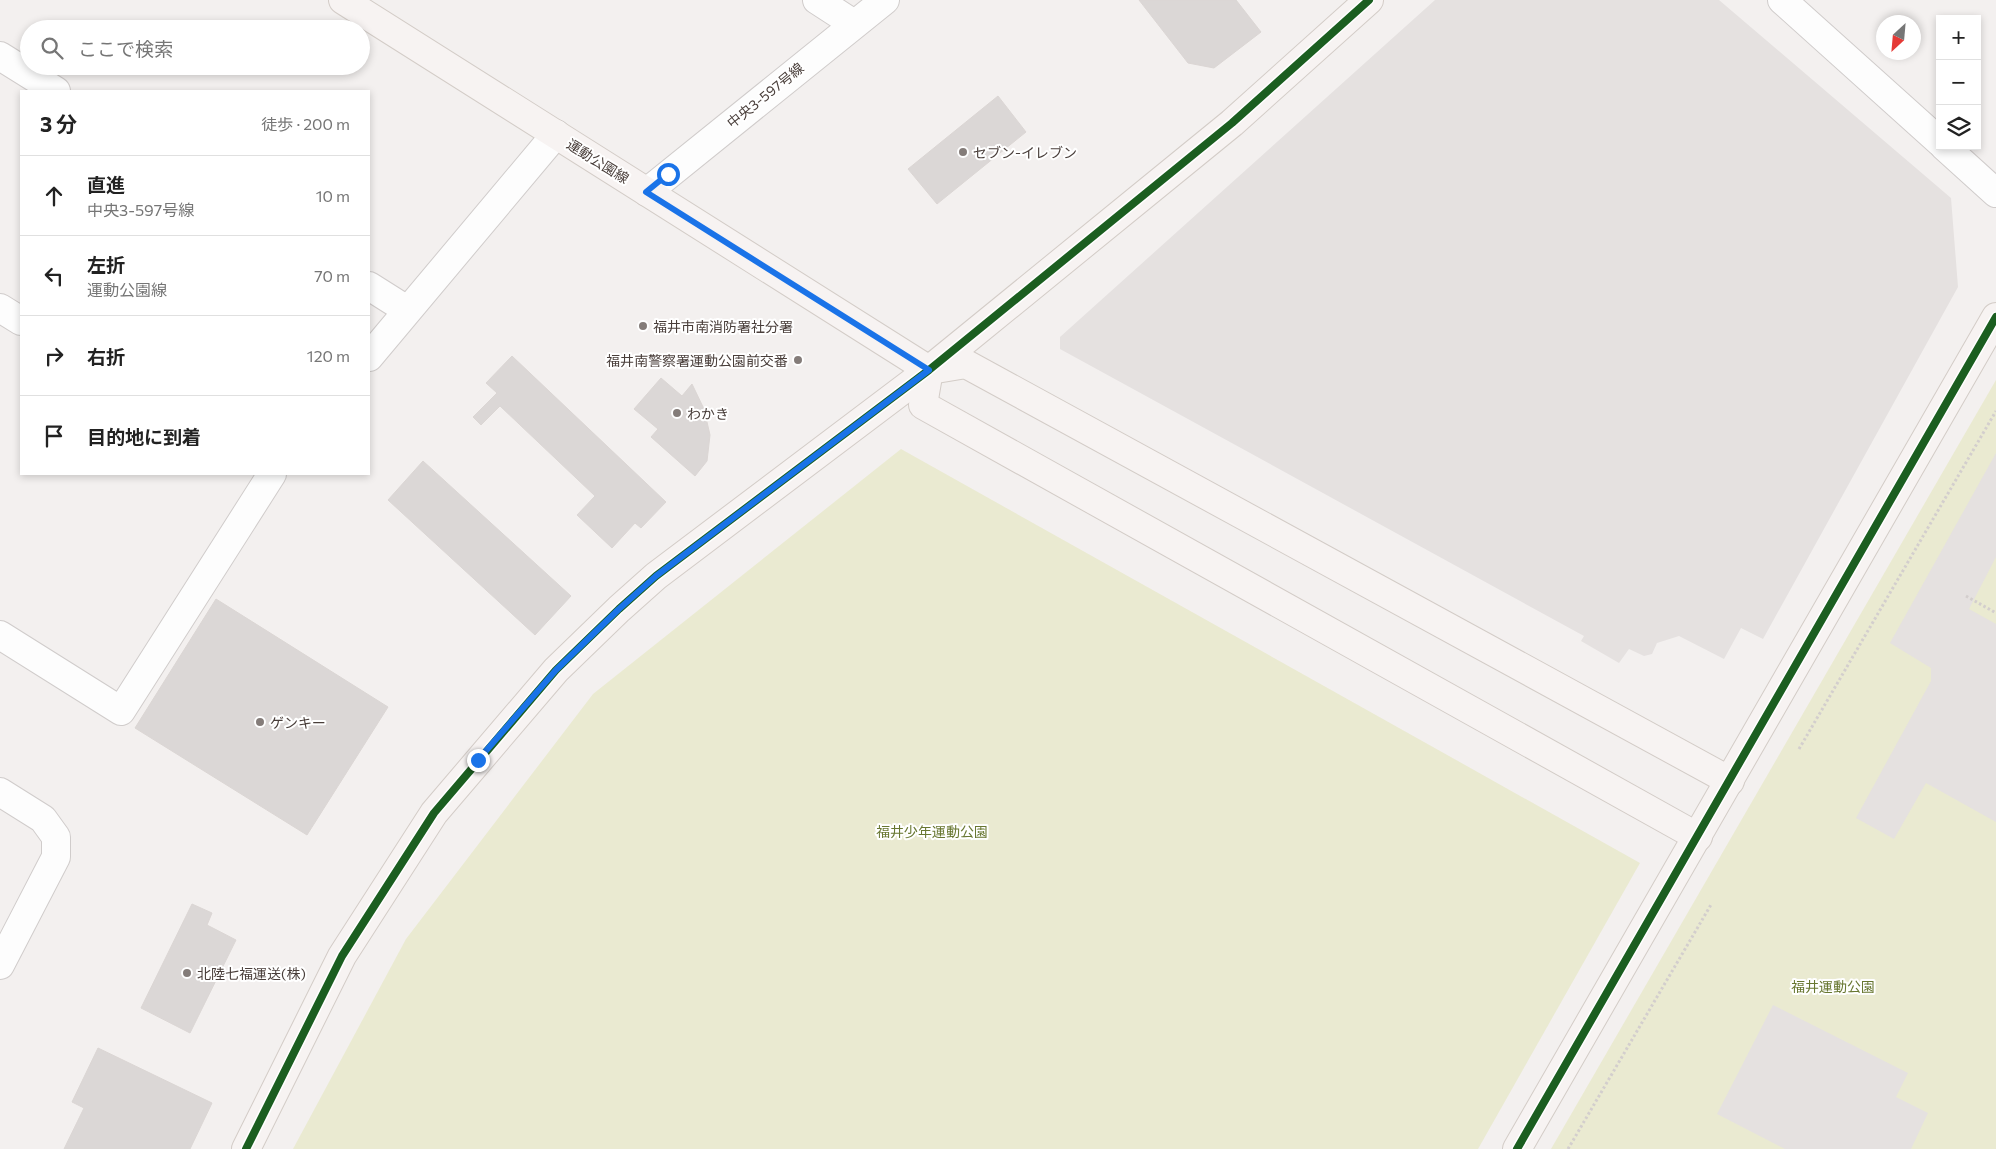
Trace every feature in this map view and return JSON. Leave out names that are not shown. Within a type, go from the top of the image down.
[{"type":"street","points":[[816,0],[854,24]]},
{"type":"street","name":"中央3-597号線","points":[[646,192],[885,0]]},
{"type":"street","points":[[246,1149],[342,956],[434,812],[556,670],[656,576],[929,370],[1232,123],[1369,0]]},
{"type":"street","points":[[1782,0],[1936,138]]},
{"type":"street","name":"運動公園線","points":[[351,2],[646,192],[929,370]]},
{"type":"street","points":[[0,56],[20,68]]},
{"type":"street","points":[[30,75],[54,90]]},
{"type":"street","points":[[370,355],[556,134]]},
{"type":"street","points":[[1948,150],[1996,193]]},
{"type":"street","points":[[370,287],[407,310]]},
{"type":"street","points":[[0,308],[20,320]]},
{"type":"street","points":[[1517,1149],[1996,317]]},
{"type":"street","points":[[929,370],[966,364],[1730,781]]},
{"type":"street","points":[[929,370],[923,405],[1698,837]]},
{"type":"street","points":[[0,635],[121,711],[266,476]]},
{"type":"street","points":[[0,792],[43,819],[56,837],[56,857],[0,965]]},
{"type":"path","points":[[1799,749],[1996,411]]},
{"type":"path","points":[[1966,596],[1996,613]]},
{"type":"path","points":[[1568,1149],[1712,902]]},
{"type":"green space","name":"福井運動公園","points":[[1996,380],[1996,1149],[1551,1149]]},
{"type":"green space","name":"福井少年運動公園","points":[[901,449],[1640,863],[1478,1149],[293,1149],[406,939],[593,694]]},
{"type":"shaded area","points":[[1435,0],[1719,0],[1951,198],[1958,287],[1763,639],[1741,628],[1724,659],[1679,636],[1657,643],[1652,654],[1644,656],[1629,649],[1619,663],[1581,641],[1584,636],[1060,349],[1060,337]]},
{"type":"shaded area","points":[[1996,453],[1996,557],[1969,609],[1996,624],[1996,822],[1926,783],[1894,839],[1856,818],[1931,681],[1931,668],[1890,643]]},
{"type":"shaded area","points":[[1773,1005],[1908,1073],[1896,1097],[1928,1113],[1911,1149],[1785,1149],[1717,1114]]},
{"type":"building","points":[[1139,0],[1236,0],[1261,32],[1214,68],[1188,63]]},
{"type":"building","points":[[998,96],[1026,132],[937,204],[908,169]]},
{"type":"building","points":[[512,356],[666,502],[641,528],[635,523],[612,548],[577,515],[595,496],[500,406],[481,425],[473,417],[497,393],[486,383]]},
{"type":"building","points":[[661,378],[682,396],[692,384],[704,409],[710,435],[707,461],[695,476],[651,437],[658,429],[634,409]]},
{"type":"building","points":[[423,461],[571,596],[535,635],[388,500]]},
{"type":"building","points":[[216,599],[388,707],[307,835],[135,728]]},
{"type":"building","points":[[192,904],[212,913],[207,925],[236,940],[190,1033],[141,1008]]},
{"type":"building","points":[[98,1048],[212,1103],[190,1149],[64,1149],[84,1108],[72,1102]]},
{"type":"cycle path","points":[[246,1149],[342,956],[434,813],[556,670],[656,576],[929,370],[1232,123],[1369,0]]},
{"type":"cycle path","points":[[1517,1149],[1996,317]]},
{"type":"place","name":"セブン-イレブン","points":[[963,152]]},
{"type":"place","name":"福井市南消防署社分署","points":[[643,326]]},
{"type":"place","name":"福井南警察署運動公園前交番","points":[[798,360]]},
{"type":"place","name":"わかき","points":[[677,413]]},
{"type":"place","name":"ゲンキー","points":[[260,722]]},
{"type":"place","name":"北陸七福運送(株)","points":[[187,973]]},
{"type":"route","points":[[478,760],[556,670],[656,576],[929,370],[646,192],[668,174]]}]
